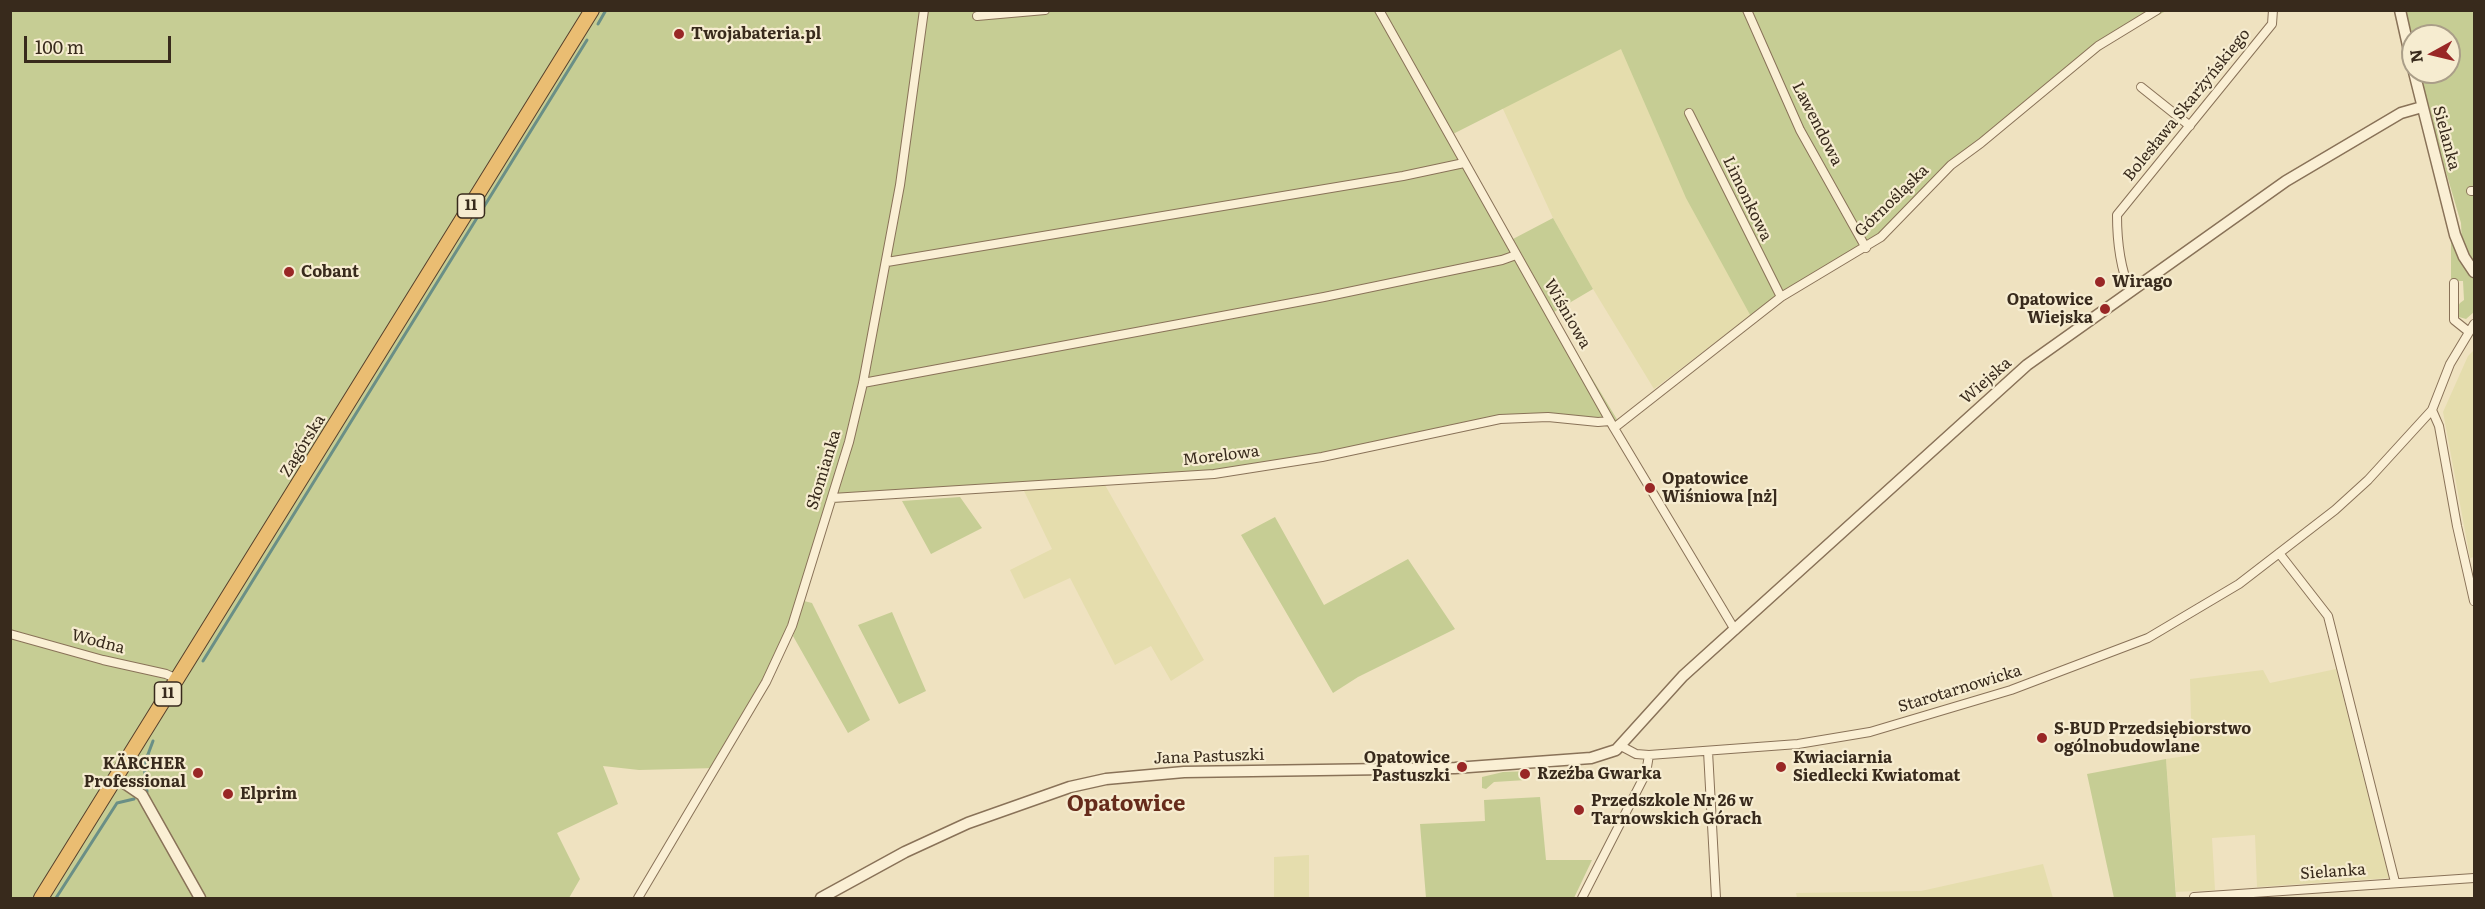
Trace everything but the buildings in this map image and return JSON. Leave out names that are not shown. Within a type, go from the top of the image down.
[{"type":"highway","name":"Zagórska","points":[[41,898],[592,10]]},
{"type":"street","name":"Słomianka","points":[[638,898],[780,655],[832,498],[863,383],[887,262],[924,10]]},
{"type":"street","points":[[976,16],[1045,10]]},
{"type":"street","name":"Wiśniowa","points":[[1379,10],[1612,424],[1735,630]]},
{"type":"street","name":"Lawendowa","points":[[1747,10],[1800,130],[1866,248]]},
{"type":"street","name":"Górnośląska","points":[[1612,424],[1782,297],[1881,237],[1951,165],[2098,46],[2157,10]]},
{"type":"street","name":"Bolesława Skarżyńskiego","points":[[2130,291],[2117,240],[2117,215],[2272,24],[2273,10]]},
{"type":"street","name":"Sielanka","points":[[2417,84],[2459,247],[2475,272]]},
{"type":"street","points":[[2141,87],[2190,126]]},
{"type":"street","name":"Wiejska","points":[[1621,746],[1663,695],[2027,365],[2320,159],[2401,113],[2422,107]]},
{"type":"street","name":"Limonkowa","points":[[1689,113],[1782,297]]},
{"type":"street","points":[[887,262],[1402,176],[1464,163]]},
{"type":"street","points":[[863,383],[1312,299],[1502,260],[1516,255]]},
{"type":"street","points":[[2454,283],[2454,320],[2472,328],[2450,364],[2432,410],[2439,426],[2457,526],[2475,601]]},
{"type":"street","name":"Starotarnowicka","points":[[1621,746],[1636,754],[1649,755],[1841,738],[1870,732],[2011,690],[2148,638],[2213,601],[2354,494],[2432,410]]},
{"type":"street","name":"Morelowa","points":[[832,498],[1214,474],[1322,457],[1500,419],[1548,417],[1612,424]]},
{"type":"street","points":[[2279,553],[2328,616],[2395,882]]},
{"type":"street","name":"Wodna","points":[[10,634],[103,660],[166,674],[177,679]]},
{"type":"street","name":"Jana Pastuszki","points":[[821,898],[905,852],[968,823],[1070,788],[1106,780],[1184,772],[1477,766],[1591,758],[1610,753],[1621,746]]},
{"type":"street","points":[[1708,751],[1716,898]]},
{"type":"street","points":[[1582,898],[1646,773],[1649,755]]},
{"type":"street","points":[[117,778],[142,795],[200,898]]},
{"type":"street","name":"Sielanka","points":[[2194,897],[2475,878]]},
{"type":"shaded area","points":[[1458,11],[1685,11],[1771,300],[1654,389],[1553,218]]},
{"type":"shaded area","points":[[2474,350],[2474,557],[2470,558],[2443,412],[2468,356]]},
{"type":"shaded area","points":[[1105,485],[1204,660],[1171,681],[1151,646],[1115,665],[1070,578],[1024,599],[1010,570],[1052,549],[1024,491]]},
{"type":"shaded area","points":[[2336,669],[2389,878],[2257,887],[2255,835],[2212,838],[2215,890],[2176,892],[2166,759],[2192,755],[2190,679],[2263,670],[2270,683]]},
{"type":"shaded area","points":[[1309,855],[1309,898],[1274,898],[1274,857]]},
{"type":"shaded area","points":[[2043,864],[2053,898],[1797,898],[1796,893],[1921,891]]},
{"type":"green space","points":[[10,11],[2166,11],[2117,37],[1934,183],[1894,226],[1783,298],[1754,322],[1686,198],[1621,49],[1451,135],[1517,254],[1621,426],[1554,417],[1505,421],[1237,473],[830,503],[772,675],[716,768],[639,770],[603,766],[618,804],[557,833],[580,879],[569,898],[11,898]]},
{"type":"green space","points":[[2405,11],[2474,11],[2474,312],[2466,319],[2459,317],[2457,308],[2464,300],[2463,281],[2451,281],[2451,238],[2463,266],[2461,223],[2423,84],[2461,84],[2461,24],[2408,24]]},
{"type":"green space","points":[[1553,218],[1593,289],[1554,312],[1513,239]]},
{"type":"green space","points":[[960,497],[982,528],[931,554],[902,501]]},
{"type":"green space","points":[[1275,517],[1324,605],[1408,559],[1455,629],[1358,677],[1333,693],[1241,535]]},
{"type":"green space","points":[[804,601],[812,603],[870,720],[848,733],[793,636]]},
{"type":"green space","points":[[892,612],[926,691],[899,704],[858,625]]},
{"type":"green space","points":[[2166,759],[2176,898],[2114,898],[2087,774]]},
{"type":"green space","points":[[1530,771],[1530,776],[1526,780],[1494,782],[1486,789],[1482,788],[1482,777],[1503,772]]},
{"type":"green space","points":[[1540,797],[1546,860],[1592,860],[1574,898],[1426,898],[1420,824],[1485,821],[1484,800]]},
{"type":"waterway","points":[[598,24],[606,10]]},
{"type":"waterway","points":[[203,661],[587,40]]},
{"type":"waterway","points":[[147,792],[144,765],[153,741]]},
{"type":"waterway","points":[[56,898],[117,803],[134,799]]},
{"type":"place","name":"Twojabateria.pl","points":[[679,34]]},
{"type":"place","name":"Cobant","points":[[289,272]]},
{"type":"place","name":"Wirago","points":[[2100,282]]},
{"type":"place","name":"Opatowice Wiejska","points":[[2105,309]]},
{"type":"place","name":"Opatowice Wiśniowa [nż]","points":[[1650,488]]},
{"type":"place","name":"S-BUD Przedsiębiorstwo ogólnobudowlane","points":[[2042,738]]},
{"type":"place","name":"Opatowice Pastuszki","points":[[1462,767]]},
{"type":"place","name":"Kwiaciarnia Siedlecki Kwiatomat","points":[[1781,767]]},
{"type":"place","name":"KÄRCHER Professional","points":[[198,773]]},
{"type":"place","name":"Rzeźba Gwarka","points":[[1525,774]]},
{"type":"place","name":"Elprim","points":[[228,794]]},
{"type":"place","name":"Przedszkole Nr 26 w Tarnowskich Górach","points":[[1579,810]]},
{"type":"district","name":"Opatowice","points":[[1126,805]]}]
